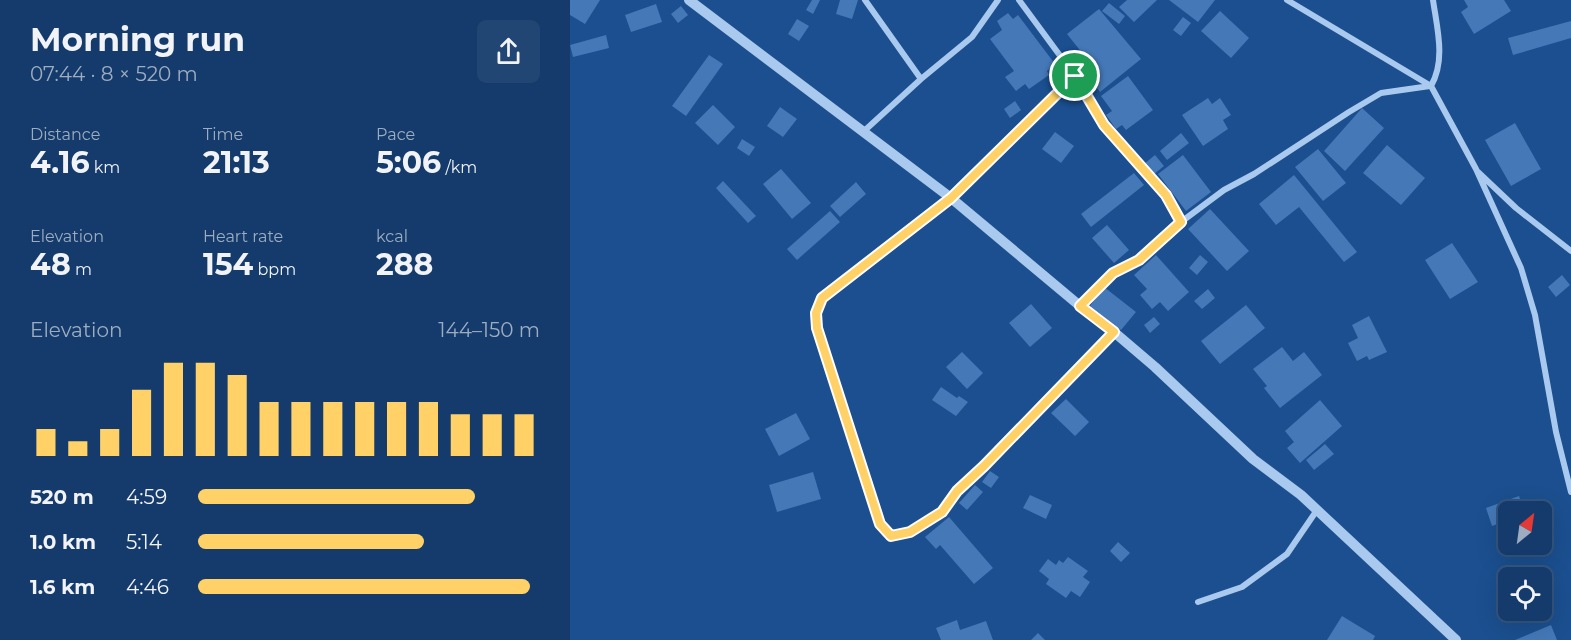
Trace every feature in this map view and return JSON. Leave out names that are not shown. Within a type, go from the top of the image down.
[{"type":"street","points":[[689,0],[951,198],[1114,332],[1155,367],[1253,459],[1301,495],[1456,640]]},
{"type":"street","points":[[865,0],[921,79]]},
{"type":"street","points":[[862,132],[972,37],[998,0]]},
{"type":"street","points":[[1019,0],[1075,76],[1104,125],[1166,195],[1181,222]]},
{"type":"street","points":[[1287,0],[1431,86],[1476,169],[1521,268],[1535,315],[1556,432],[1571,492]]},
{"type":"street","points":[[1431,86],[1436,77],[1440,46],[1433,0]]},
{"type":"street","points":[[1075,76],[951,198],[822,298],[816,313],[817,328],[880,524],[891,536],[910,532],[942,512],[957,491],[1114,332]]},
{"type":"street","points":[[1080,306],[1113,273],[1139,260],[1181,222],[1224,190],[1254,174],[1381,93],[1431,86]]},
{"type":"street","points":[[1476,169],[1516,208],[1571,251]]},
{"type":"street","points":[[1198,602],[1242,587],[1287,554],[1317,510]]},
{"type":"building","points":[[570,0],[600,0],[585,24],[570,15]]},
{"type":"building","points":[[812,0],[820,0],[813,14],[806,10]]},
{"type":"building","points":[[840,0],[858,0],[852,19],[836,14]]},
{"type":"building","points":[[1127,0],[1157,0],[1134,22],[1119,7]]},
{"type":"building","points":[[1169,0],[1215,0],[1198,22]]},
{"type":"building","points":[[1464,0],[1504,0],[1511,11],[1474,34],[1461,12],[1468,7]]},
{"type":"building","points":[[1109,3],[1125,16],[1119,24],[1102,11]]},
{"type":"building","points":[[656,4],[662,22],[631,32],[625,15]]},
{"type":"building","points":[[681,6],[688,15],[678,23],[671,14]]},
{"type":"building","points":[[1099,9],[1141,59],[1100,92],[1075,60],[1083,54],[1067,34]]},
{"type":"building","points":[[1220,11],[1249,38],[1231,58],[1201,31]]},
{"type":"building","points":[[1008,13],[1013,19],[1018,15],[1055,64],[1047,71],[1049,75],[1029,89],[1025,84],[1016,91],[1005,77],[1014,71],[990,39],[1002,30],[997,21]]},
{"type":"building","points":[[1183,17],[1191,23],[1181,36],[1173,30]]},
{"type":"building","points":[[797,19],[809,26],[799,41],[788,34]]},
{"type":"building","points":[[1571,21],[1571,38],[1513,55],[1508,38]]},
{"type":"building","points":[[606,35],[609,48],[573,57],[570,45]]},
{"type":"building","points":[[709,55],[723,64],[686,116],[672,106]]},
{"type":"building","points":[[1128,76],[1153,110],[1126,130],[1122,125],[1116,129],[1106,115],[1112,111],[1101,96]]},
{"type":"building","points":[[1208,98],[1212,104],[1220,98],[1231,115],[1223,120],[1228,129],[1203,146],[1182,115]]},
{"type":"building","points":[[1015,101],[1021,110],[1010,118],[1004,109]]},
{"type":"building","points":[[713,105],[735,127],[718,145],[695,123]]},
{"type":"building","points":[[780,107],[797,119],[783,137],[767,126]]},
{"type":"building","points":[[1362,108],[1384,128],[1345,171],[1324,151]]},
{"type":"building","points":[[1515,123],[1541,169],[1511,186],[1485,140]]},
{"type":"building","points":[[1055,132],[1074,146],[1061,163],[1042,149]]},
{"type":"building","points":[[1181,133],[1189,143],[1167,160],[1160,151]]},
{"type":"building","points":[[742,139],[755,147],[749,156],[737,148]]},
{"type":"building","points":[[1387,145],[1425,178],[1401,205],[1363,173]]},
{"type":"building","points":[[1318,149],[1346,183],[1323,201],[1295,167]]},
{"type":"building","points":[[1155,155],[1164,166],[1153,175],[1144,164]]},
{"type":"building","points":[[1183,155],[1211,192],[1186,211],[1158,174]]},
{"type":"building","points":[[781,169],[811,203],[792,219],[763,184]]},
{"type":"building","points":[[1134,173],[1144,185],[1091,227],[1081,214]]},
{"type":"building","points":[[1294,175],[1357,252],[1344,262],[1299,207],[1276,225],[1259,204]]},
{"type":"building","points":[[723,181],[756,216],[748,223],[716,188]]},
{"type":"building","points":[[856,182],[866,194],[840,217],[830,206]]},
{"type":"building","points":[[1210,209],[1249,251],[1227,271],[1188,229]]},
{"type":"building","points":[[830,211],[840,222],[797,260],[787,249]]},
{"type":"building","points":[[1107,225],[1129,250],[1114,263],[1092,238]]},
{"type":"building","points":[[1452,243],[1478,282],[1450,299],[1425,260]]},
{"type":"building","points":[[1156,255],[1189,292],[1168,311],[1160,302],[1152,309],[1140,295],[1147,289],[1134,275]]},
{"type":"building","points":[[1200,255],[1208,262],[1197,275],[1189,268]]},
{"type":"building","points":[[1562,275],[1570,285],[1556,297],[1548,287]]},
{"type":"building","points":[[1104,287],[1136,312],[1121,330],[1090,306]]},
{"type":"building","points":[[1208,289],[1215,298],[1202,309],[1194,301]]},
{"type":"building","points":[[1031,304],[1052,328],[1030,347],[1009,323]]},
{"type":"building","points":[[1246,305],[1265,328],[1220,364],[1201,341]]},
{"type":"building","points":[[1369,316],[1387,352],[1369,360],[1367,356],[1357,361],[1348,343],[1358,338],[1352,325]]},
{"type":"building","points":[[1154,317],[1160,324],[1150,333],[1144,325]]},
{"type":"building","points":[[1282,347],[1293,361],[1304,352],[1322,375],[1280,408],[1264,388],[1267,386],[1253,369]]},
{"type":"building","points":[[962,352],[983,373],[967,389],[946,367]]},
{"type":"building","points":[[941,387],[957,398],[959,396],[968,402],[956,416],[932,400]]},
{"type":"building","points":[[1066,399],[1089,422],[1075,436],[1051,413]]},
{"type":"building","points":[[1320,400],[1342,426],[1300,463],[1287,448],[1294,442],[1285,431]]},
{"type":"building","points":[[796,413],[810,439],[779,456],[765,429]]},
{"type":"building","points":[[1325,444],[1334,454],[1314,470],[1306,460]]},
{"type":"building","points":[[990,471],[999,477],[991,488],[982,482]]},
{"type":"building","points":[[813,472],[821,499],[777,512],[769,485]]},
{"type":"building","points":[[975,485],[983,492],[967,510],[959,503]]},
{"type":"building","points":[[1030,495],[1052,505],[1046,519],[1023,508]]},
{"type":"building","points":[[1519,496],[1521,501],[1505,501]]},
{"type":"building","points":[[1498,504],[1498,524],[1492,526],[1486,508]]},
{"type":"building","points":[[949,517],[993,568],[974,584],[940,545],[936,549],[925,537]]},
{"type":"building","points":[[1118,542],[1130,553],[1121,562],[1110,551]]},
{"type":"building","points":[[1068,557],[1088,571],[1083,577],[1090,582],[1080,597],[1071,591],[1066,598],[1046,584],[1049,579],[1039,571],[1048,559],[1056,565],[1059,560],[1063,563]]},
{"type":"building","points":[[1342,616],[1375,636],[1373,640],[1327,640]]},
{"type":"building","points":[[957,620],[960,630],[986,621],[993,640],[941,640],[936,628]]},
{"type":"building","points":[[1551,625],[1557,640],[1515,640]]},
{"type":"building","points":[[1038,633],[1045,640],[1031,640]]},
{"type":"route","points":[[1075,76],[1104,125],[1166,195],[1181,222],[1139,260],[1113,273],[1080,306],[1114,332],[984,466],[969,478],[942,512],[927,524],[910,532],[891,536],[880,524],[817,328],[816,313],[822,298],[951,198],[1075,76]]}]
